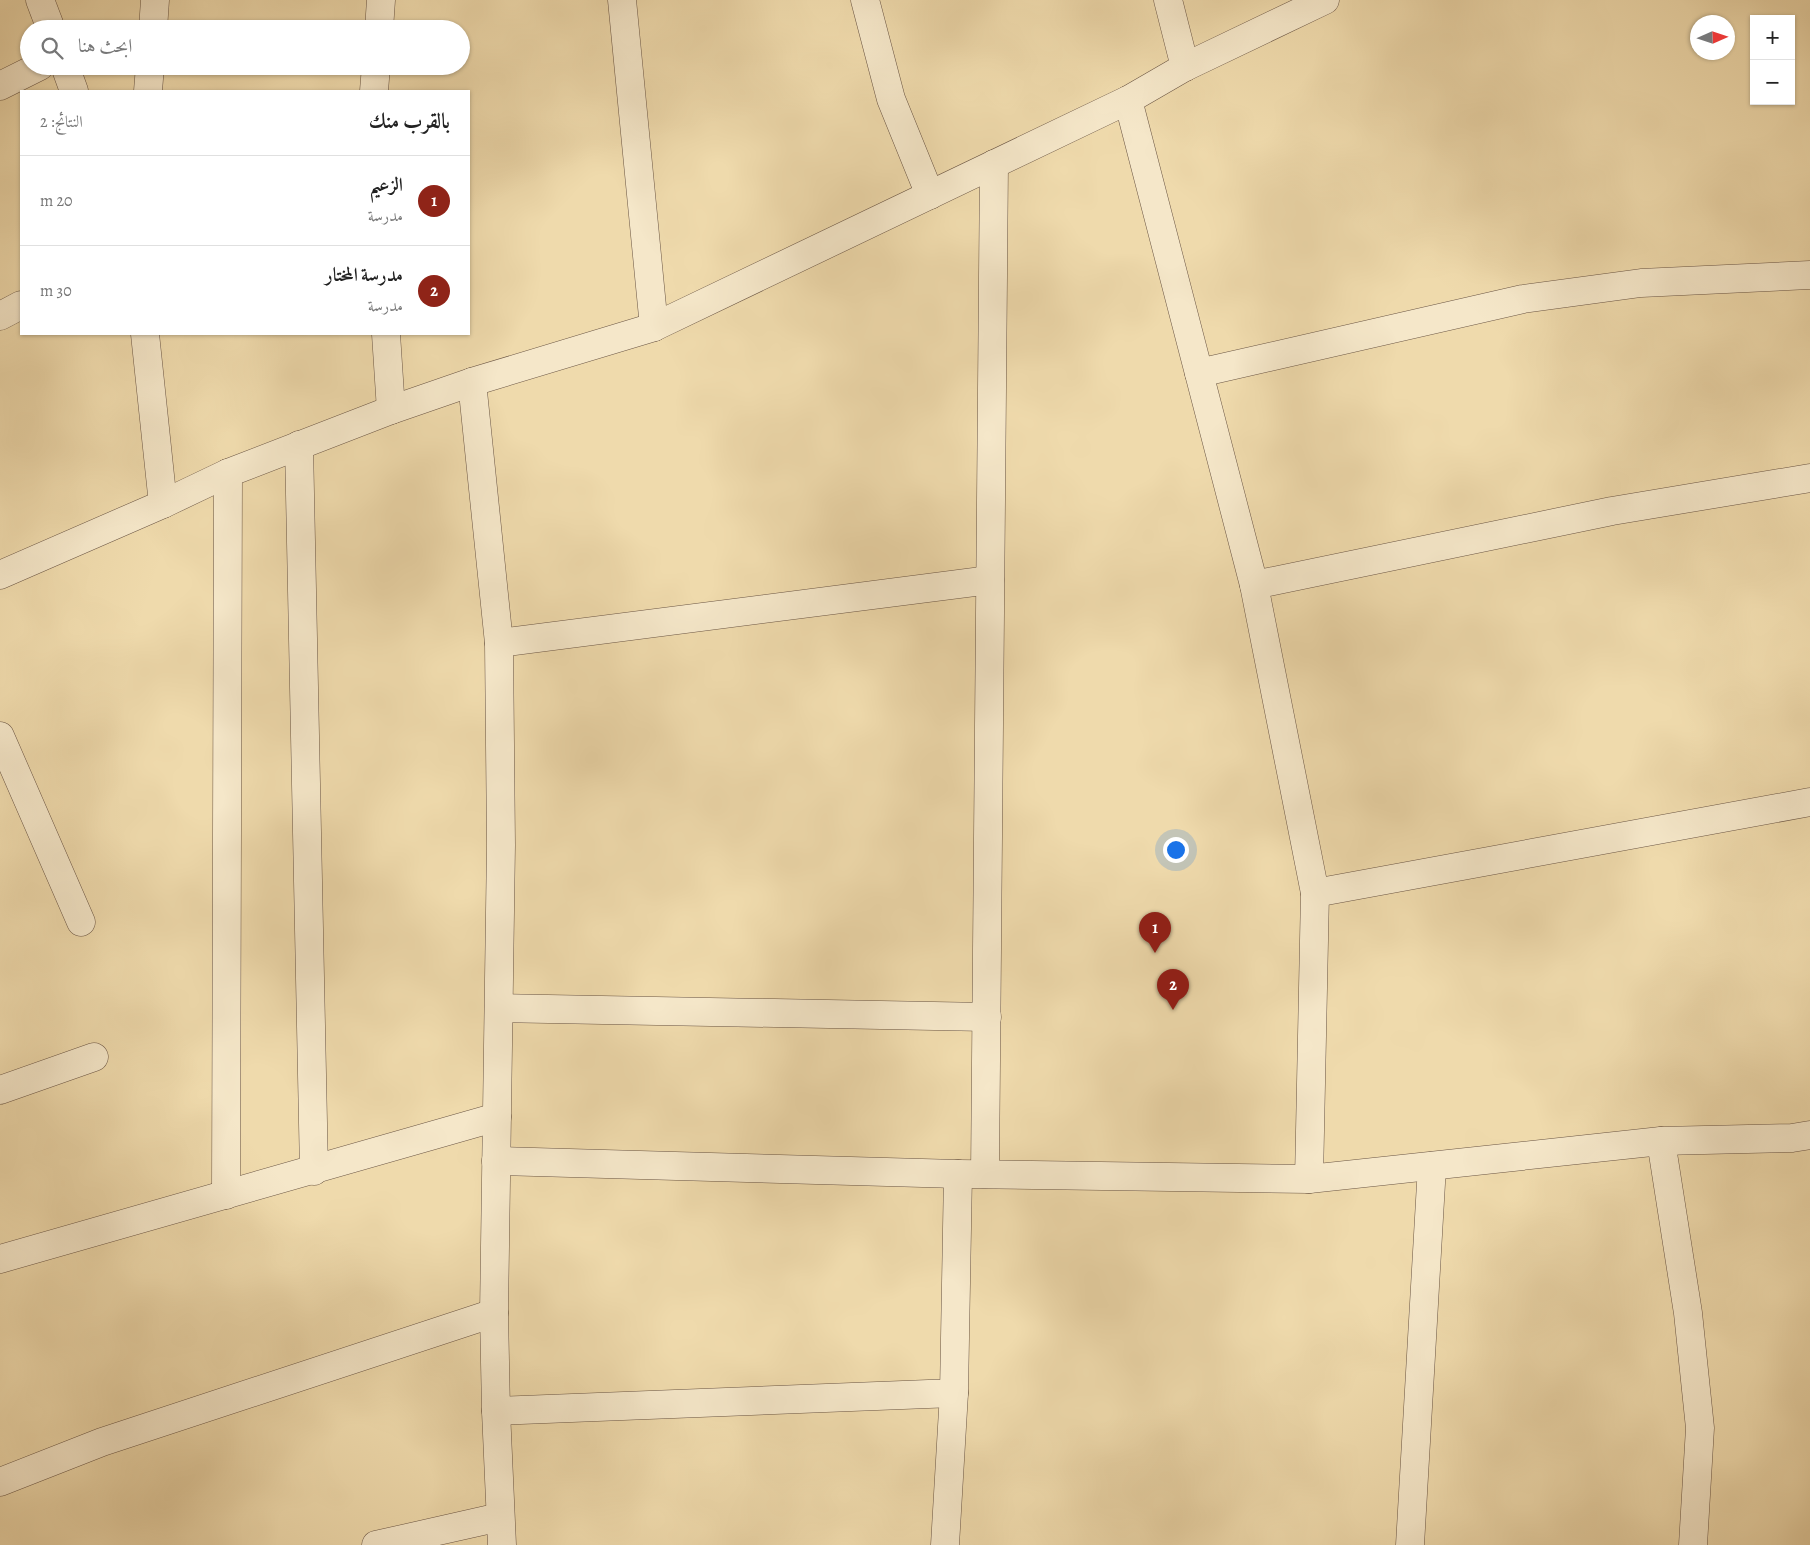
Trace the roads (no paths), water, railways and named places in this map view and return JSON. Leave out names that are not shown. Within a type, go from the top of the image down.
[{"type":"street","points":[[40,0],[48,20]]},
{"type":"street","points":[[154,20],[155,0]]},
{"type":"street","points":[[380,20],[381,0]]},
{"type":"street","points":[[622,0],[654,327]]},
{"type":"street","points":[[865,0],[891,99],[930,195]]},
{"type":"street","points":[[1168,0],[1185,67]]},
{"type":"street","points":[[0,576],[228,473],[299,445],[472,382],[654,327],[1128,100],[1185,67],[1325,0]]},
{"type":"street","points":[[0,86],[22,75]]},
{"type":"street","points":[[68,75],[74,90]]},
{"type":"street","points":[[148,90],[149,75]]},
{"type":"street","points":[[374,90],[375,75]]},
{"type":"street","points":[[1128,100],[1254,585],[1315,892],[1309,1179]]},
{"type":"street","points":[[945,1545],[954,1393],[987,1016],[994,164]]},
{"type":"street","points":[[1199,373],[1523,299],[1641,283],[1810,275]]},
{"type":"street","points":[[0,316],[20,306]]},
{"type":"street","points":[[145,335],[163,504]]},
{"type":"street","points":[[386,335],[391,410]]},
{"type":"street","points":[[472,382],[499,642],[501,845],[494,1313],[502,1545]]},
{"type":"street","points":[[299,445],[314,1171]]},
{"type":"street","points":[[226,1195],[228,473]]},
{"type":"street","points":[[1254,585],[1612,512],[1810,478]]},
{"type":"street","points":[[499,642],[990,580]]},
{"type":"street","points":[[0,736],[81,922]]},
{"type":"street","points":[[1315,892],[1810,802]]},
{"type":"street","points":[[499,1008],[987,1016]]},
{"type":"street","points":[[0,1090],[94,1057]]},
{"type":"street","points":[[0,1259],[314,1171],[497,1117]]},
{"type":"street","points":[[496,1161],[972,1174],[1309,1179],[1661,1141],[1810,1136]]},
{"type":"street","points":[[1661,1141],[1688,1313],[1700,1428],[1694,1545]]},
{"type":"street","points":[[1410,1545],[1432,1166]]},
{"type":"street","points":[[0,1482],[102,1442],[494,1313]]},
{"type":"street","points":[[496,1410],[954,1393]]},
{"type":"street","points":[[376,1545],[500,1517]]},
{"type":"place","name":"الزعيم","points":[[1155,953]]},
{"type":"place","name":"مدرسة المختار","points":[[1173,1010]]}]
